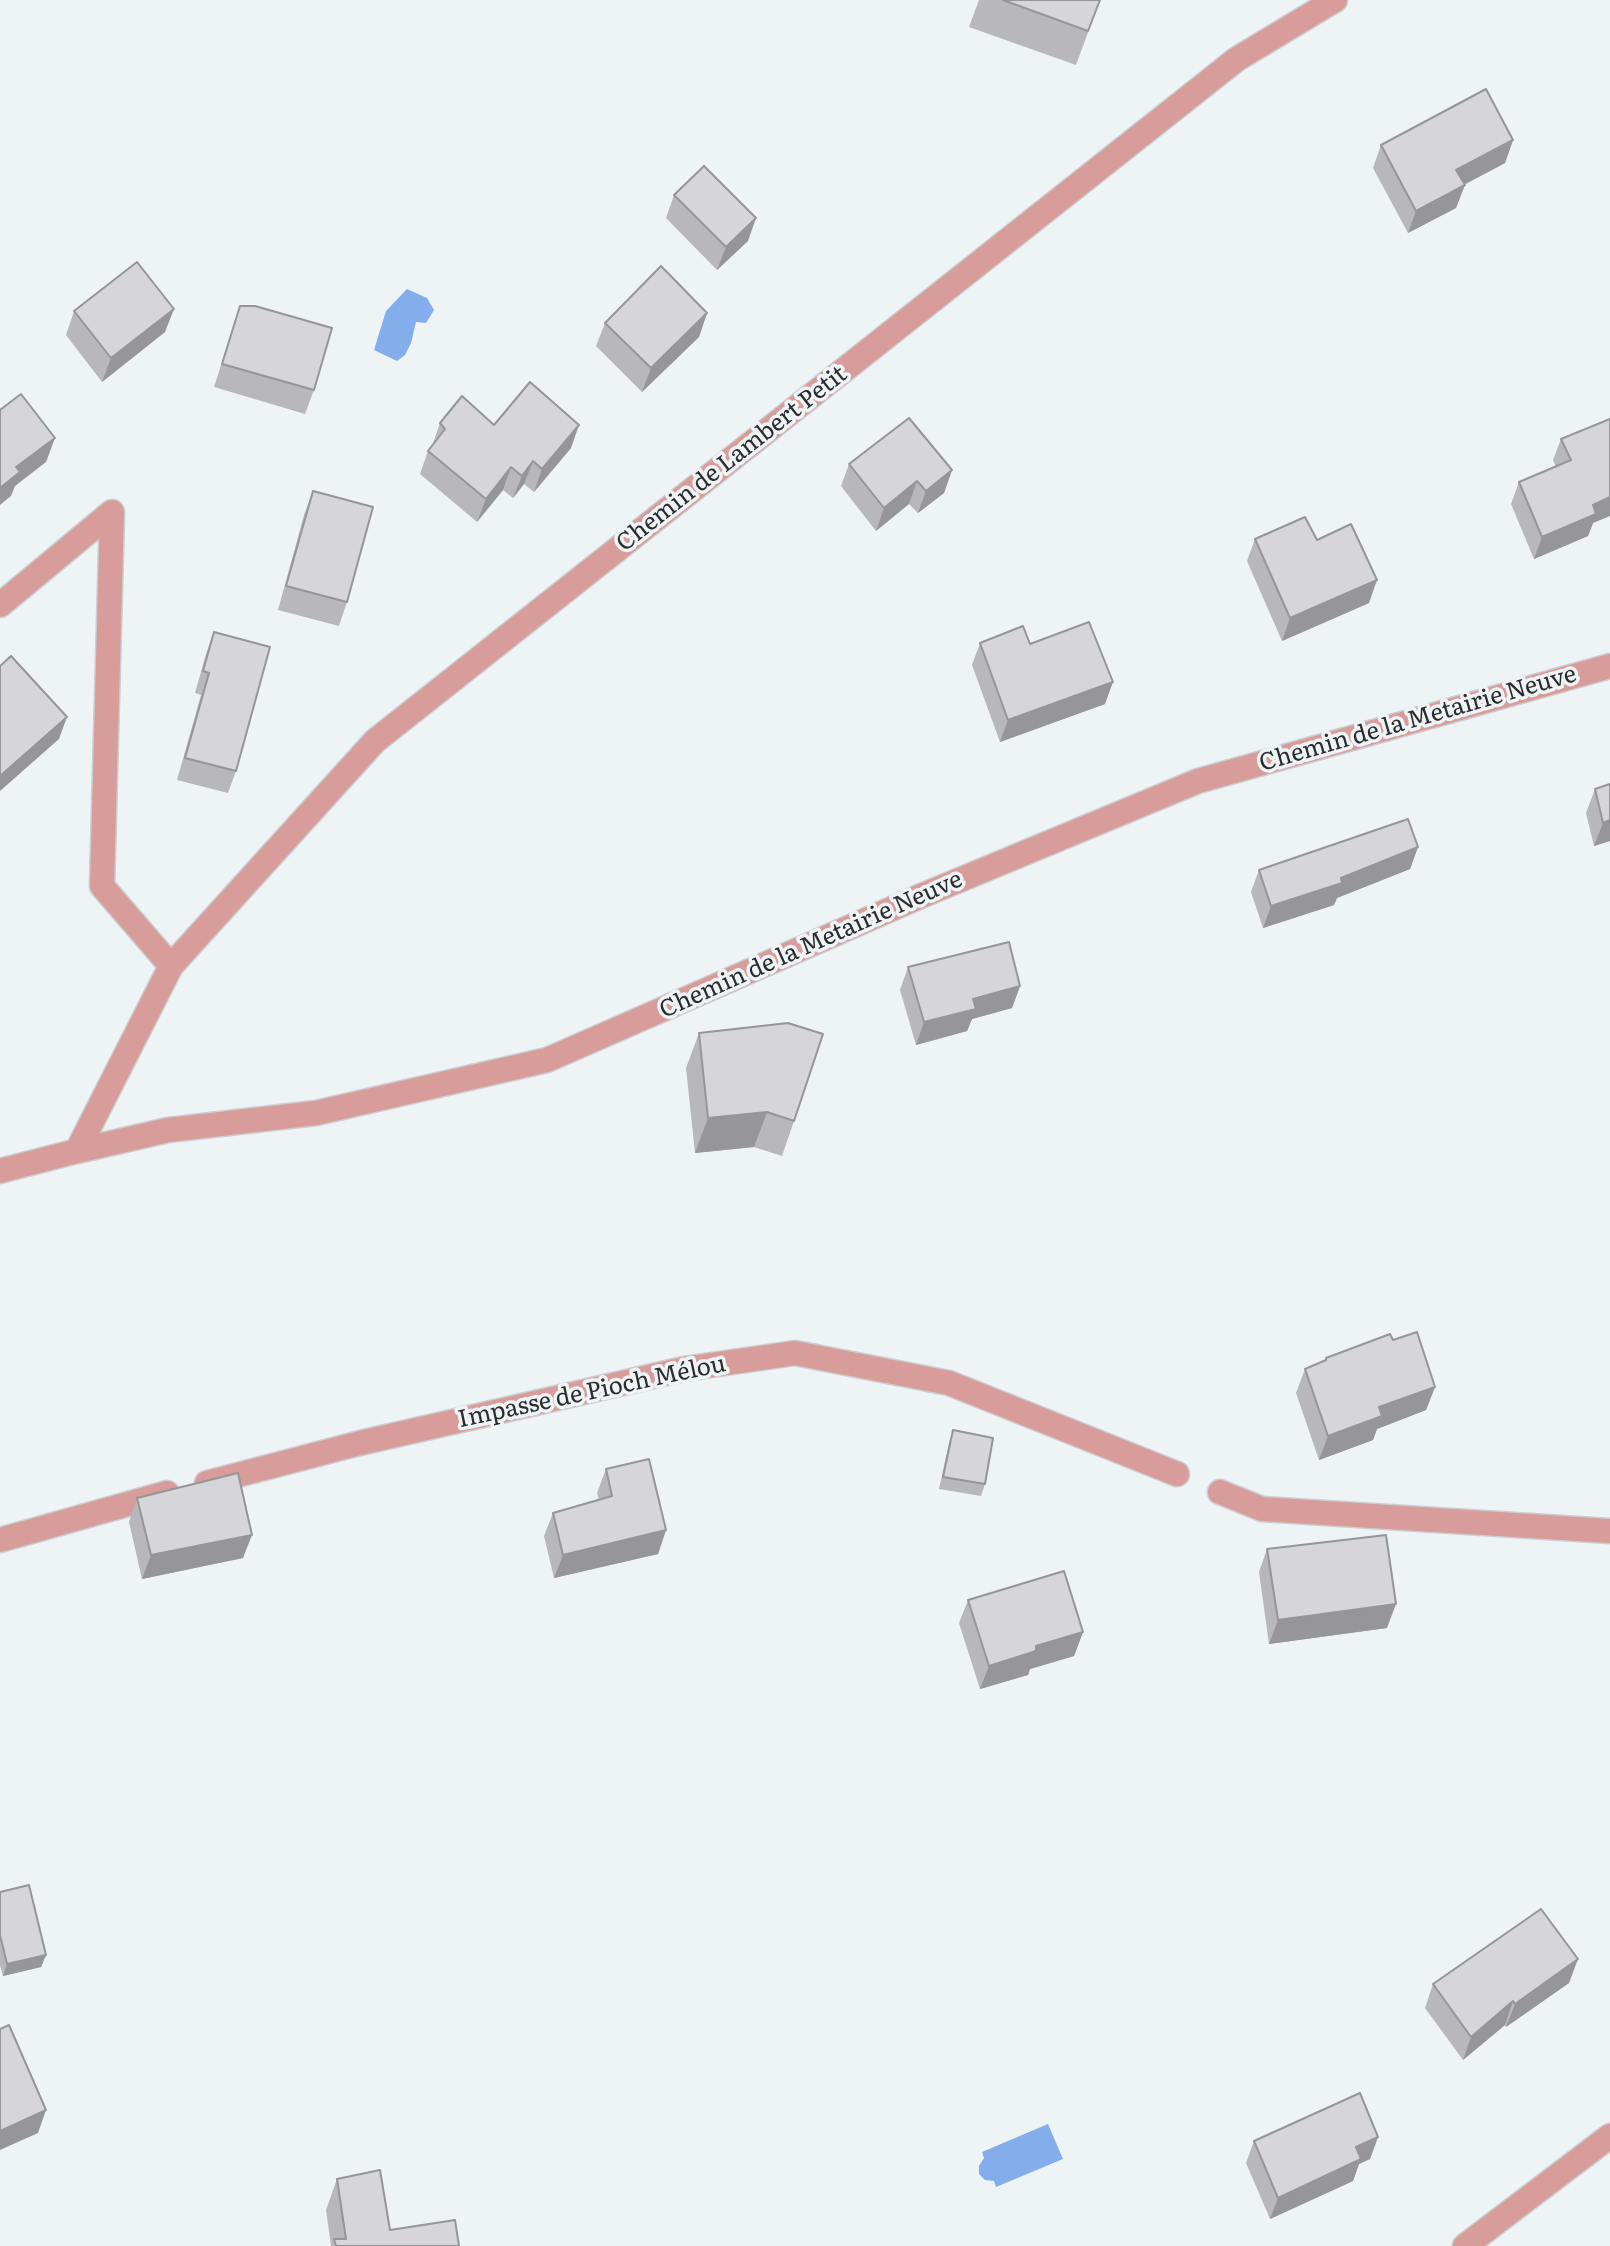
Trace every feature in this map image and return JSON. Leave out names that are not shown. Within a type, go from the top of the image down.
[{"type":"street","name":"Chemin de Lambert Petit","points":[[77,1151],[171,966],[375,741],[1237,59],[1335,0]]},
{"type":"street","points":[[0,605],[112,512],[102,886],[171,966]]},
{"type":"street","name":"Chemin de la Metairie Neuve","points":[[0,1171],[168,1130],[316,1113],[547,1060],[936,890],[1198,781],[1610,666]]},
{"type":"street","name":"Impasse de Pioch Mélou","points":[[0,1540],[360,1443],[684,1369],[795,1353],[949,1383],[1177,1474]]},
{"type":"street","points":[[1220,1492],[1262,1509],[1610,1531]]},
{"type":"street","points":[[1465,2246],[1610,2136]]},
{"type":"water","points":[[407,289],[427,298],[434,310],[426,323],[416,322],[411,343],[405,355],[397,361],[374,350],[386,311]]},
{"type":"water","points":[[1048,2124],[1063,2159],[996,2187],[994,2181],[985,2180],[979,2174],[984,2158],[982,2152]]},
{"type":"building","points":[[1003,0],[1100,0],[1088,31]]},
{"type":"building","points":[[1486,89],[1513,140],[1456,170],[1465,185],[1416,211],[1381,145]]},
{"type":"building","points":[[704,166],[756,218],[726,247],[674,195]]},
{"type":"building","points":[[137,262],[174,309],[111,358],[74,311]]},
{"type":"building","points":[[661,266],[707,313],[651,368],[605,323]]},
{"type":"building","points":[[240,306],[255,306],[332,328],[314,390],[222,364]]},
{"type":"building","points":[[530,382],[579,425],[542,469],[533,461],[522,476],[511,467],[486,499],[428,451],[445,429],[440,423],[462,396],[494,425]]},
{"type":"building","points":[[21,394],[55,438],[16,467],[20,472],[0,488],[0,410]]},
{"type":"building","points":[[909,418],[952,470],[926,491],[917,481],[884,508],[849,464]]},
{"type":"building","points":[[1610,419],[1610,497],[1593,505],[1596,514],[1542,537],[1519,482],[1571,460],[1561,439]]},
{"type":"building","points":[[313,491],[373,507],[347,602],[286,586]]},
{"type":"building","points":[[1305,517],[1317,540],[1351,524],[1377,580],[1290,618],[1255,539]]},
{"type":"building","points":[[1089,622],[1113,682],[1008,720],[980,643],[1023,626],[1030,644]]},
{"type":"building","points":[[214,632],[270,647],[236,771],[185,758],[209,673],[203,671]]},
{"type":"building","points":[[11,656],[67,717],[0,776],[0,666]]},
{"type":"building","points":[[1610,784],[1610,820],[1603,823],[1595,789]]},
{"type":"building","points":[[1408,819],[1418,847],[1341,878],[1342,883],[1271,906],[1259,870]]},
{"type":"building","points":[[1009,942],[1020,986],[973,999],[976,1009],[924,1022],[908,967]]},
{"type":"building","points":[[788,1023],[823,1034],[794,1121],[767,1112],[708,1118],[699,1033]]},
{"type":"building","points":[[1417,1332],[1435,1387],[1379,1407],[1382,1416],[1328,1436],[1305,1369],[1390,1334],[1393,1340]]},
{"type":"building","points":[[953,1430],[993,1438],[985,1484],[943,1477]]},
{"type":"building","points":[[649,1459],[666,1530],[563,1555],[553,1513],[612,1496],[606,1469]]},
{"type":"building","points":[[238,1473],[252,1535],[151,1555],[137,1498]]},
{"type":"building","points":[[1386,1535],[1396,1604],[1278,1620],[1267,1549]]},
{"type":"building","points":[[1064,1571],[1083,1632],[1036,1646],[1036,1651],[989,1666],[968,1600]]},
{"type":"building","points":[[29,1885],[46,1955],[7,1964],[0,1935],[0,1892]]},
{"type":"building","points":[[1541,1909],[1578,1959],[1515,2004],[1513,2001],[1471,2037],[1433,1984]]},
{"type":"building","points":[[9,2025],[46,2110],[0,2131],[0,2029]]},
{"type":"building","points":[[1360,2093],[1378,2137],[1356,2147],[1361,2159],[1278,2198],[1254,2141]]},
{"type":"building","points":[[380,2170],[390,2230],[455,2220],[459,2246],[336,2246],[334,2239],[346,2239],[337,2179]]}]
